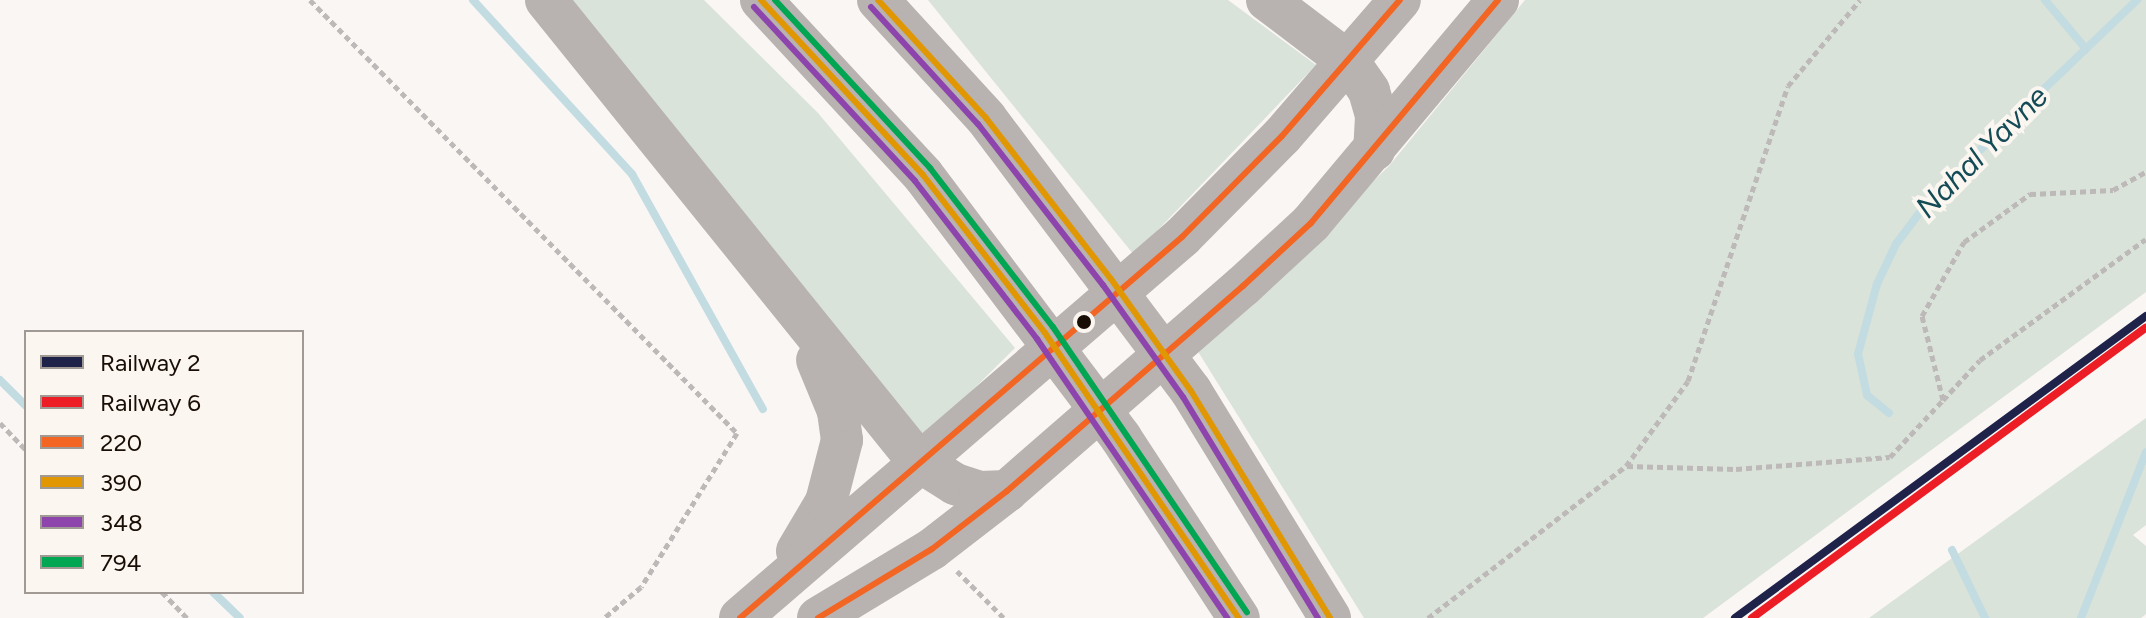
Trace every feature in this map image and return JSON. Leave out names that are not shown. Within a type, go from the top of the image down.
[{"type":"highway","points":[[546,0],[791,309],[917,460],[955,484],[980,492],[1007,491]]},
{"type":"highway","points":[[761,0],[923,175],[1113,427],[1239,618]]},
{"type":"highway","points":[[878,0],[986,118],[1191,391],[1330,618]]},
{"type":"highway","points":[[1267,0],[1349,62],[1369,91],[1376,116],[1374,150]]},
{"type":"highway","points":[[740,618],[917,460],[1087,324],[1172,247],[1349,62],[1400,0]]},
{"type":"highway","points":[[818,618],[932,549],[1007,491],[1243,286],[1311,223],[1498,0]]},
{"type":"highway","points":[[773,589],[826,502],[842,440],[823,372],[791,309]]},
{"type":"path","points":[[310,0],[737,433],[641,587],[604,618]]},
{"type":"path","points":[[1428,618],[1626,466],[1688,381],[1788,86],[1860,0]]},
{"type":"path","points":[[1943,400],[1922,316],[1964,242],[2030,194],[2113,190],[2146,172]]},
{"type":"path","points":[[1626,466],[1736,469],[1890,457],[1980,360],[2110,261],[2146,239]]},
{"type":"path","points":[[0,423],[24,448]]},
{"type":"path","points":[[932,549],[1004,618]]},
{"type":"path","points":[[164,594],[187,618]]},
{"type":"shaded area","points":[[572,0],[704,0],[818,113],[1015,348],[924,438]]},
{"type":"shaded area","points":[[928,0],[1228,0],[1316,65],[1134,255]]},
{"type":"shaded area","points":[[1525,0],[2146,0],[2146,292],[1703,618],[1364,618],[1197,350],[1389,166]]},
{"type":"shaded area","points":[[2146,418],[2146,525],[2133,535],[2146,546],[2146,614],[2141,618],[1869,618]]},
{"type":"waterway","points":[[473,0],[632,174],[763,409]]},
{"type":"waterway","points":[[2045,0],[2086,49]]},
{"type":"waterway","name":"Nahal Yavne","points":[[1889,413],[1867,395],[1858,354],[1877,284],[1896,244],[1933,195],[2137,0]]},
{"type":"waterway","points":[[0,380],[24,404]]},
{"type":"waterway","points":[[2081,618],[2146,452]]},
{"type":"waterway","name":"Nahal Yavne","points":[[1952,550],[1985,618]]},
{"type":"waterway","points":[[215,594],[240,618]]},
{"type":"rail line","name":"2","points":[[1735,618],[2146,316]]},
{"type":"rail line","name":"6","points":[[1752,618],[2146,328]]},
{"type":"transit line","name":"390","points":[[761,0],[923,175],[1045,333],[1239,618]]},
{"type":"transit line","name":"794","points":[[775,0],[930,168],[1053,327],[1247,612]]},
{"type":"transit line","name":"390","points":[[878,0],[986,118],[1111,279],[1191,391],[1330,618]]},
{"type":"transit line","name":"220","points":[[740,618],[1182,237],[1282,136],[1400,0]]},
{"type":"transit line","name":"220","points":[[818,618],[932,549],[1007,491],[1243,286],[1311,223],[1498,0]]},
{"type":"transit line","name":"348","points":[[754,7],[915,181],[1037,339],[1227,618]]},
{"type":"transit line","name":"348","points":[[871,7],[978,124],[1103,285],[1183,397],[1318,618]]}]
